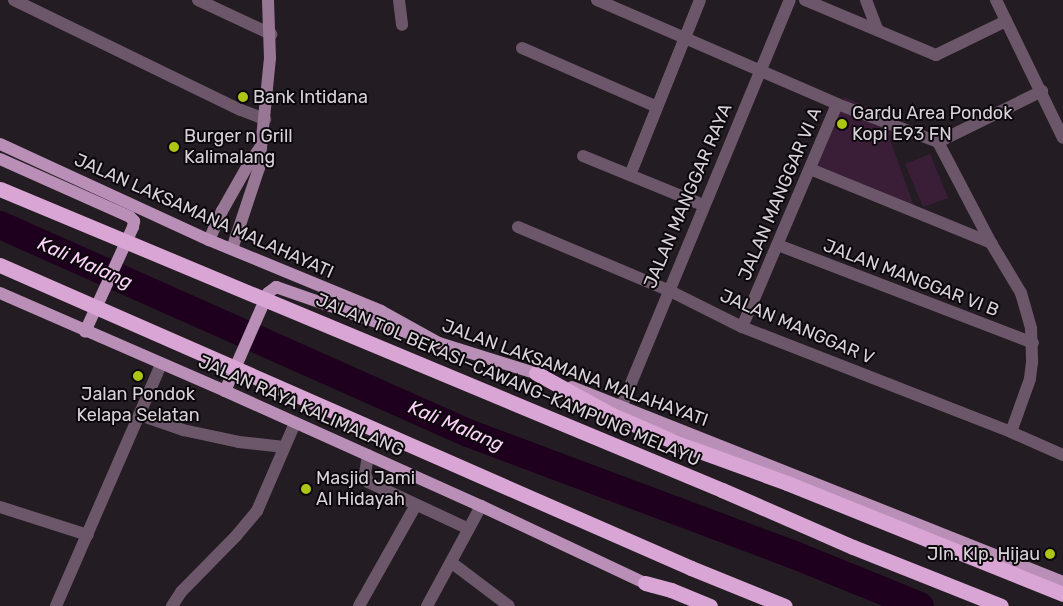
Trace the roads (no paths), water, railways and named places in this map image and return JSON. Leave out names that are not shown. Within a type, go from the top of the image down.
[{"type":"highway","name":"JALAN TOL BEKASI–CAWANG–KAMPUNG MELAYU","points":[[0,189],[722,490],[853,547],[1001,606]]},
{"type":"highway","points":[[0,265],[691,568],[785,606]]},
{"type":"highway","points":[[536,373],[612,415],[680,444],[787,483],[1063,594]]},
{"type":"highway","points":[[645,584],[671,590],[710,606]]},
{"type":"main road","name":"JALAN LAKSAMANA MALAHAYATI","points":[[0,144],[209,240],[381,311],[439,343],[536,373],[622,405],[1063,582]]},
{"type":"main road","points":[[0,159],[130,217],[134,221],[134,228],[85,332]]},
{"type":"main road","points":[[225,391],[268,293],[276,287],[439,343]]},
{"type":"main road","name":"JALAN RAYA KALIMALANG","points":[[0,293],[85,332],[295,422],[481,506],[694,606]]},
{"type":"street","points":[[14,0],[33,4],[241,110],[266,118]]},
{"type":"street","points":[[198,0],[271,34]]},
{"type":"street","points":[[232,249],[259,168],[260,148],[266,118],[271,34],[268,0]]},
{"type":"street","points":[[399,0],[402,25]]},
{"type":"street","points":[[596,0],[837,104],[938,142],[991,244],[1021,293],[1032,329],[1033,344],[1030,378],[1011,432]]},
{"type":"street","points":[[630,175],[700,0]]},
{"type":"street","name":"JALAN MANGGAR RAYA","points":[[622,405],[668,290],[790,0]]},
{"type":"street","points":[[805,0],[936,55],[1006,21]]},
{"type":"street","points":[[866,0],[877,29]]},
{"type":"street","points":[[996,0],[1042,90],[1063,138]]},
{"type":"street","points":[[522,48],[657,107]]},
{"type":"street","points":[[938,142],[1042,90]]},
{"type":"street","name":"JALAN MANGGAR VI A","points":[[742,326],[837,104]]},
{"type":"street","points":[[209,240],[222,211],[260,148]]},
{"type":"street","points":[[583,156],[703,206]]},
{"type":"street","points":[[810,169],[991,244]]},
{"type":"street","name":"JALAN MANGGAR V","points":[[518,228],[668,290],[742,326],[1011,432],[1063,455]]},
{"type":"street","name":"JALAN MANGGAR VI B","points":[[778,245],[1033,344]]},
{"type":"street","points":[[56,606],[161,364]]},
{"type":"street","points":[[140,415],[183,430],[239,442],[284,447]]},
{"type":"street","points":[[172,606],[181,592],[257,512],[295,422]]},
{"type":"street","points":[[368,456],[365,473],[368,482],[469,529]]},
{"type":"street","points":[[359,606],[416,505]]},
{"type":"street","points":[[427,606],[452,563],[481,506]]},
{"type":"street","points":[[0,507],[88,535]]},
{"type":"street","points":[[452,563],[509,606]]},
{"type":"waterway","name":"Kali Malang","points":[[0,225],[468,433],[792,554],[920,606]]},
{"type":"place","name":"Bank Intidana","points":[[243,97]]},
{"type":"place","name":"Gardu Area Pondok Kopi E93 FN","points":[[842,124]]},
{"type":"place","name":"Burger n Grill Kalimalang","points":[[174,147]]},
{"type":"place","name":"Jalan Pondok Kelapa Selatan","points":[[138,376]]},
{"type":"place","name":"Masjid Jami Al Hidayah","points":[[306,489]]},
{"type":"place","name":"Jln. Klp. Hijau","points":[[1050,554]]}]
